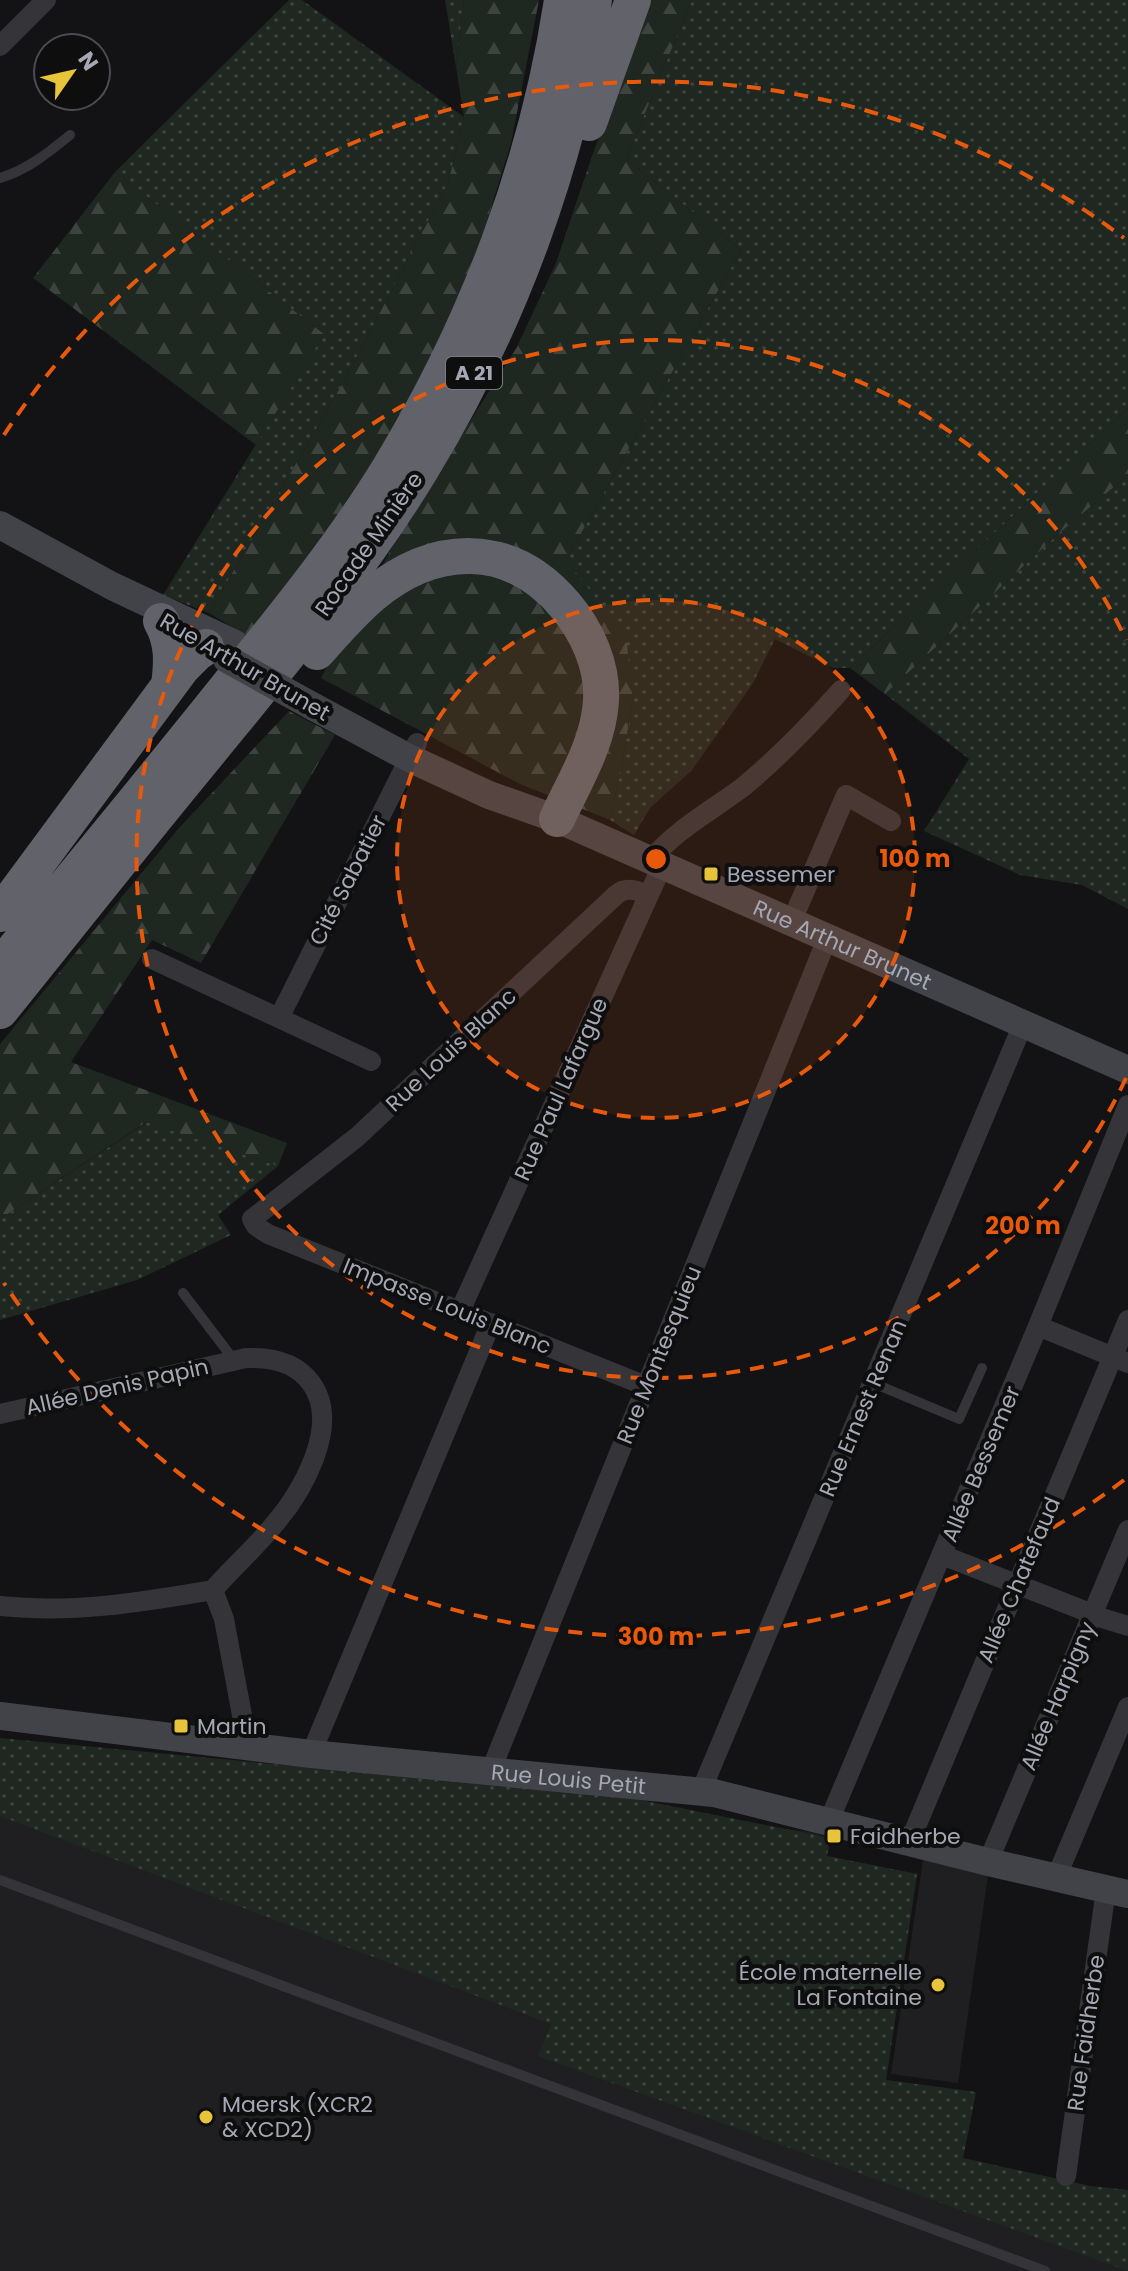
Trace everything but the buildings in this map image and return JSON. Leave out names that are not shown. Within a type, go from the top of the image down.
[{"type":"highway","name":"Rocade Minière","points":[[0,967],[271,633],[345,534],[397,455],[452,353],[493,260],[534,134],[562,0]]},
{"type":"highway","name":"Rocade Minière","points":[[0,1011],[345,582],[406,493],[461,399],[517,277],[563,144],[594,0]]},
{"type":"highway","points":[[517,277],[539,262],[633,0]]},
{"type":"highway","points":[[208,753],[237,741],[336,631],[390,581],[440,559],[466,555],[490,557],[527,572],[559,598],[585,634],[599,672],[601,698],[593,738],[557,819]]},
{"type":"highway","points":[[161,621],[171,648],[169,685]]},
{"type":"highway","points":[[0,914],[189,660],[224,648]]},
{"type":"street","points":[[0,46],[46,0]]},
{"type":"street","points":[[0,525],[224,648]]},
{"type":"street","name":"Rue Arthur Brunet","points":[[112,586],[161,621],[224,648],[413,750],[489,795],[557,819],[1128,1070]]},
{"type":"street","points":[[656,864],[667,841],[769,764],[841,690]]},
{"type":"street","name":"Cité Sabatier","points":[[279,1018],[413,750]]},
{"type":"street","points":[[791,923],[846,795],[891,821]]},
{"type":"street","name":"Rue Paul Lafargue","points":[[460,1311],[649,895],[656,864]]},
{"type":"street","name":"Rue Louis Blanc","points":[[252,1219],[357,1137],[617,894],[633,890],[649,895]]},
{"type":"street","name":"Rue Montesquieu","points":[[491,1770],[827,939]]},
{"type":"street","points":[[152,959],[371,1061]]},
{"type":"street","name":"Rue Ernest Renan","points":[[701,1791],[1023,1024]]},
{"type":"street","name":"Allée Bessemer","points":[[829,1821],[1128,1105]]},
{"type":"street","name":"Impasse Louis Blanc","points":[[252,1219],[268,1234],[646,1386]]},
{"type":"street","name":"Allée Chatefaud","points":[[910,1841],[1017,1584],[1120,1360],[1128,1320]]},
{"type":"street","points":[[311,1754],[491,1323]]},
{"type":"street","points":[[1038,1326],[1120,1360]]},
{"type":"street","name":"Allée Denis Papin","points":[[0,1414],[246,1358],[274,1359],[302,1372],[316,1389],[324,1418],[310,1465],[273,1526],[213,1590]]},
{"type":"street","name":"Allée Harpigny","points":[[988,1862],[1128,1530]]},
{"type":"street","points":[[942,1555],[1128,1626]]},
{"type":"street","points":[[0,1606],[102,1607],[213,1590],[224,1619],[248,1747]]},
{"type":"street","points":[[1056,1878],[1128,1707]]},
{"type":"street","name":"Rue Louis Petit","points":[[0,1716],[311,1754],[701,1791],[988,1862],[1122,1891]]},
{"type":"street","name":"Rue Faidherbe","points":[[1066,2176],[1122,1891]]},
{"type":"lane","points":[[0,178],[26,168],[70,135]]},
{"type":"lane","points":[[183,1293],[234,1360]]},
{"type":"lane","points":[[873,1383],[959,1419],[982,1368]]},
{"type":"lane","points":[[0,1880],[1045,2271]]},
{"type":"shaded area","points":[[0,1738],[810,1832],[830,1838],[827,1856],[917,1874],[886,2080],[976,2092],[963,2158],[1090,2186],[1128,2190],[1128,2271],[0,2271]]},
{"type":"shaded area","name":"École maternelle La Fontaine","points":[[923,1860],[988,1875],[958,2083],[891,2074]]},
{"type":"green space","points":[[289,0],[302,0],[464,117],[448,183],[344,381],[209,613],[163,595],[324,334],[115,172]]},
{"type":"green space","points":[[445,0],[464,0],[456,67]]},
{"type":"green space","points":[[464,0],[539,0],[511,143],[477,254],[416,390],[353,494],[249,637],[209,613],[344,381],[448,183],[464,117],[456,67]]},
{"type":"green space","points":[[651,0],[692,0],[626,159],[741,250],[566,560],[626,636],[633,699],[610,820],[520,784],[321,678],[401,531],[517,347],[556,263],[593,153]]},
{"type":"green space","points":[[692,0],[1128,0],[1128,408],[850,668],[833,668],[775,639],[753,683],[692,770],[650,808],[634,835],[610,820],[633,699],[566,560],[741,250],[626,159]]},
{"type":"green space","points":[[115,172],[324,334],[256,445],[33,278]]},
{"type":"green space","points":[[1128,408],[1128,475],[1057,535],[885,694],[850,668]]},
{"type":"green space","points":[[1128,475],[1128,909],[1082,885],[1020,875],[924,831],[969,759],[885,694],[1057,535]]},
{"type":"green space","points":[[289,711],[335,735],[201,963],[152,940],[71,1062],[287,1143],[278,1166],[146,1122],[0,1219],[0,1044],[178,829]]},
{"type":"green space","points":[[147,1122],[278,1166],[218,1215],[231,1235],[137,1280],[0,1320],[0,1219]]},
{"type":"green space","points":[[0,1738],[631,1798],[830,1838],[827,1856],[917,1874],[886,2080],[976,2092],[963,2158],[1090,2186],[1128,2190],[1128,2271],[538,2056],[551,2024],[0,1816]]},
{"type":"place","name":"Bessemer","points":[[711,874]]},
{"type":"place","name":"Martin","points":[[181,1726]]},
{"type":"place","name":"Faidherbe","points":[[834,1836]]},
{"type":"place","name":"École maternelle La Fontaine","points":[[938,1985]]},
{"type":"place","name":"Maersk (XCR2 & XCD2)","points":[[206,2117]]}]
